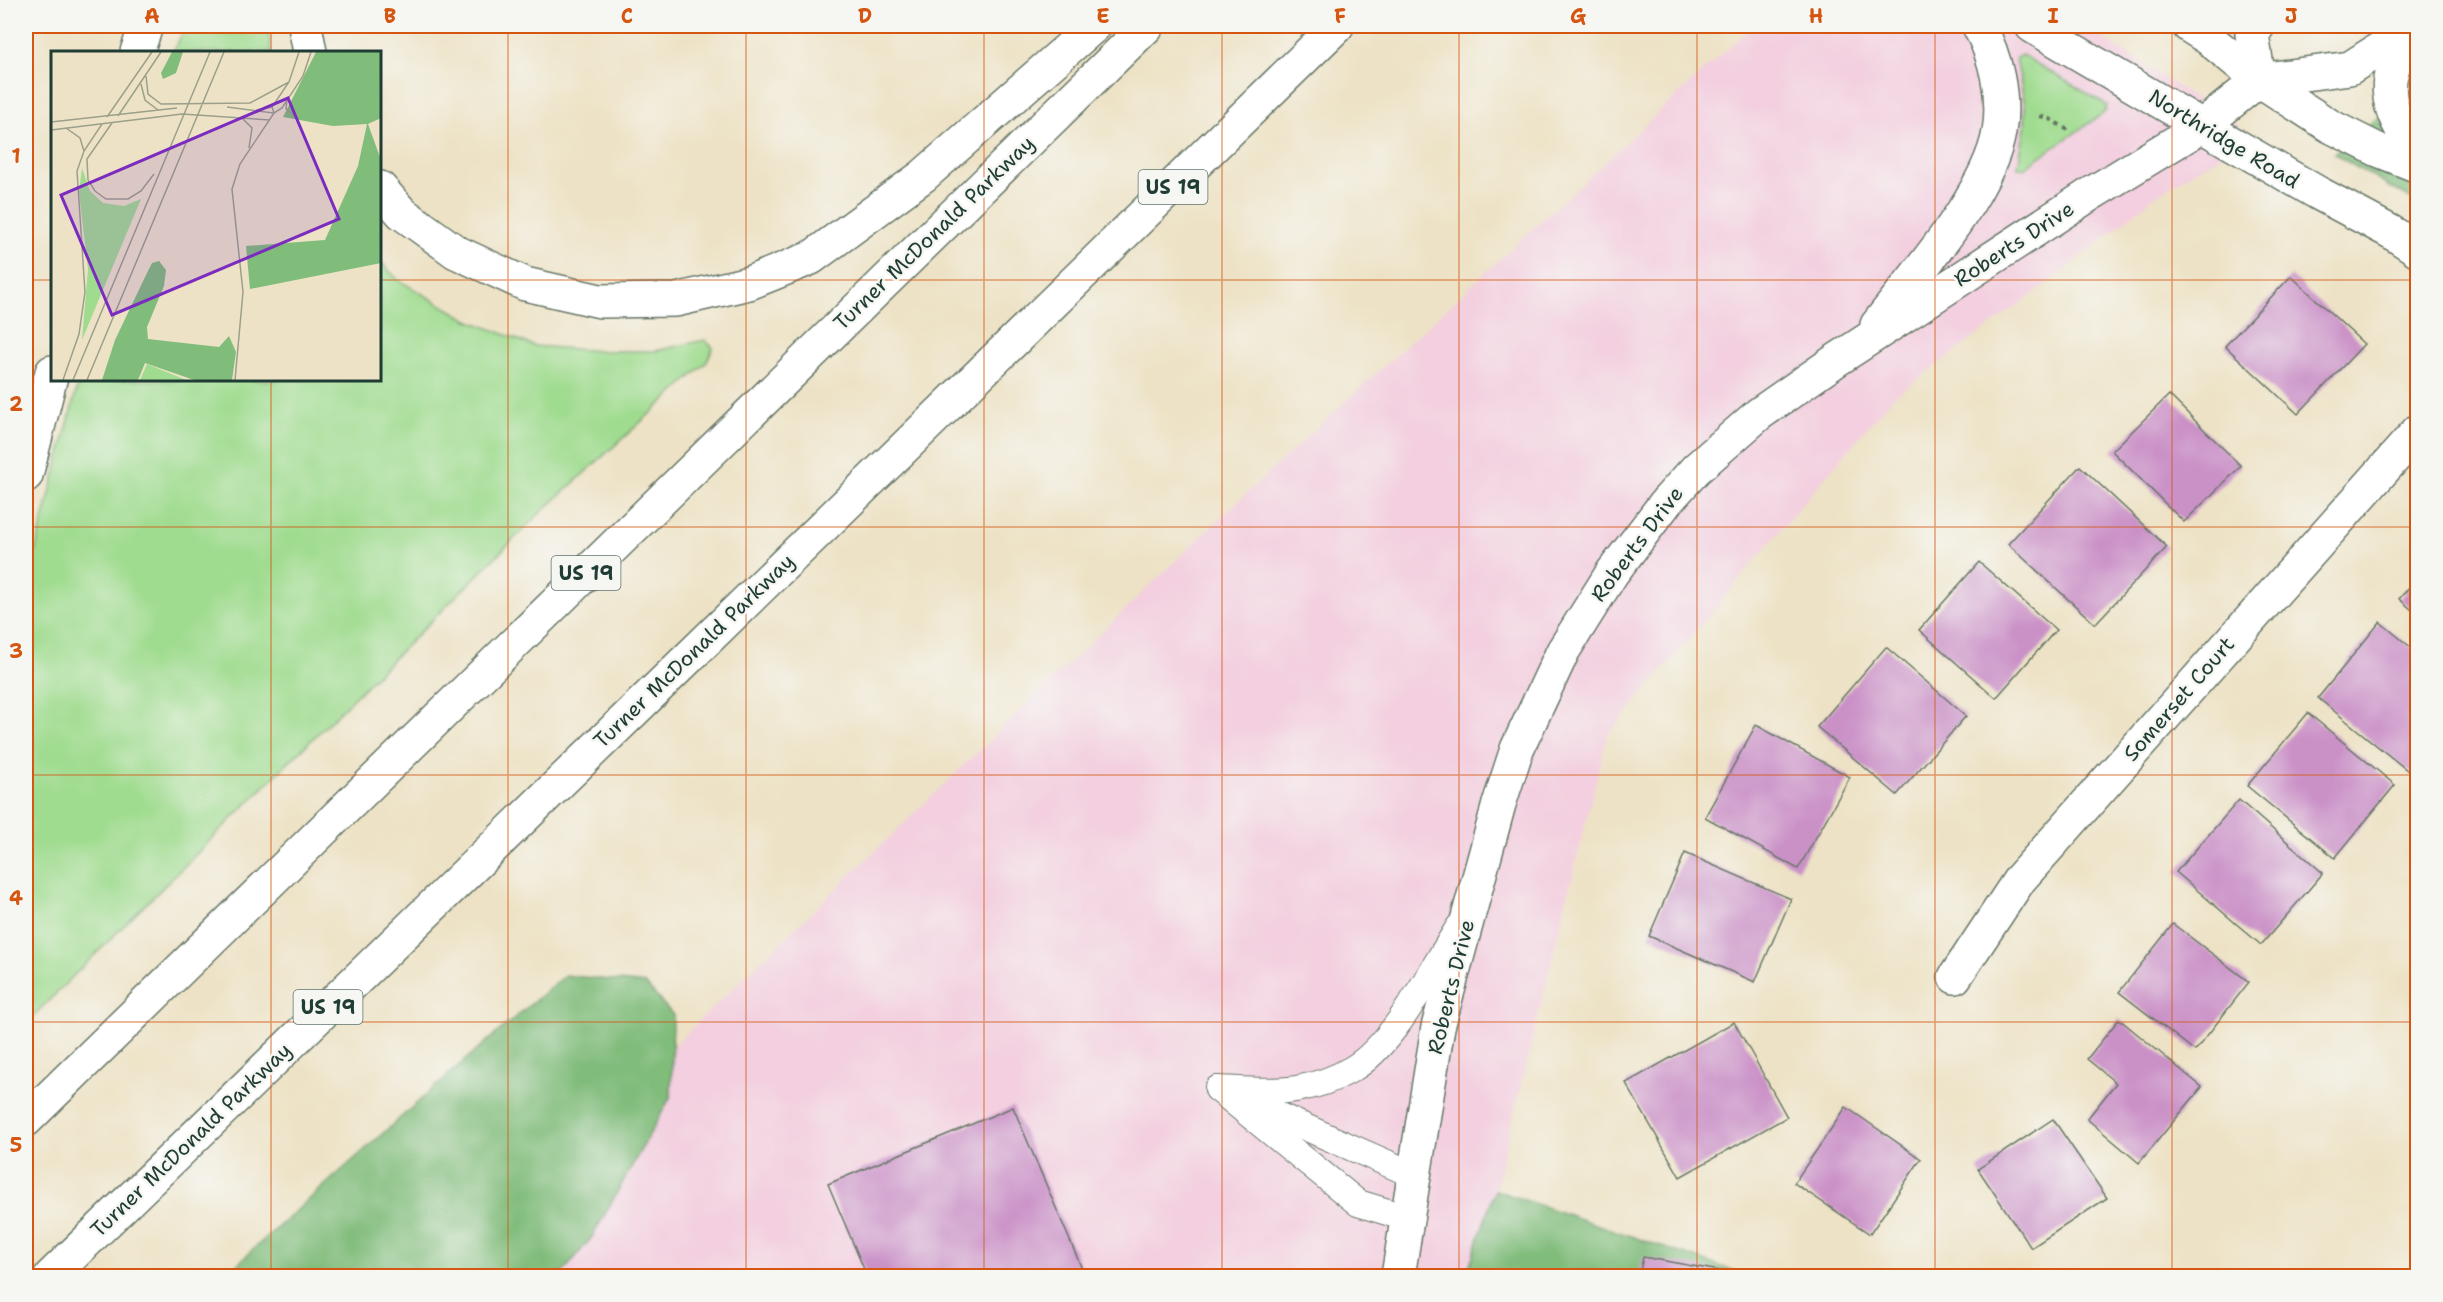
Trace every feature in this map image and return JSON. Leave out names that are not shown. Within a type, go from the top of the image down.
[{"type":"main road","points":[[137,51],[146,26]]},
{"type":"main road","points":[[305,26],[310,51]]},
{"type":"main road","points":[[381,189],[402,213],[456,252],[525,284],[600,301],[676,300],[749,283],[812,258],[923,176],[1094,26]]},
{"type":"main road","name":"Turner McDonald Parkway","points":[[26,1120],[1147,26]]},
{"type":"main road","name":"Turner McDonald Parkway","points":[[51,1276],[597,745],[1009,349],[1337,26]]},
{"type":"main road","points":[[1009,349],[1361,26]]},
{"type":"main road","points":[[1862,345],[1955,222],[1982,179],[1999,134],[2000,90],[1989,50],[1978,26]]},
{"type":"main road","name":"Northridge Road","points":[[2032,26],[2318,194],[2391,232],[2418,250]]},
{"type":"main road","points":[[2189,26],[2259,80],[2330,126],[2378,150],[2418,166]]},
{"type":"main road","points":[[2258,26],[2252,34],[2259,80]]},
{"type":"main road","points":[[2259,80],[2350,68],[2415,26]]},
{"type":"main road","points":[[2418,30],[2399,52],[2392,72],[2389,94],[2393,116],[2406,138],[2418,152]]},
{"type":"main road","name":"Roberts Drive","points":[[1398,1276],[1438,1027],[1499,804],[1517,749],[1563,651],[1612,573],[1667,501],[1696,469],[1726,441],[1786,395],[2089,195],[2202,126],[2259,80]]},
{"type":"main road","points":[[26,475],[51,376]]},
{"type":"main road","name":"Somerset Court","points":[[1955,977],[2020,879],[2418,431]]},
{"type":"lane","points":[[1218,1089],[1268,1091],[1296,1089],[1328,1080],[1354,1069],[1372,1053],[1397,1023],[1472,906]]},
{"type":"lane","points":[[1218,1089],[1414,1175]]},
{"type":"lane","points":[[1218,1089],[1358,1203],[1407,1218]]},
{"type":"path","points":[[2034,114],[2050,119],[2068,130]]},
{"type":"shaded area","points":[[1752,26],[2084,26],[2253,135],[2158,194],[2050,282],[1892,398],[1607,736],[1495,1190],[1466,1276],[435,1276],[1222,516]]},
{"type":"green space","points":[[186,26],[268,26],[271,51],[174,51]]},
{"type":"green space","points":[[2022,55],[2107,105],[2105,112],[2024,168],[2018,167],[2025,128],[2025,105],[2016,58]]},
{"type":"green space","points":[[2417,85],[2417,203],[2334,154]]},
{"type":"green space","points":[[381,262],[398,280],[468,320],[534,346],[600,351],[655,351],[705,340],[713,348],[706,363],[538,515],[26,1023],[26,587],[79,381],[381,381]]},
{"type":"green space","points":[[565,975],[645,984],[673,1015],[671,1096],[592,1237],[560,1276],[226,1276],[464,1061]]},
{"type":"green space","points":[[1495,1190],[1748,1276],[1466,1276]]},
{"type":"building","points":[[2291,276],[2364,344],[2298,414],[2225,346]]},
{"type":"building","points":[[2169,395],[2241,466],[2184,522],[2112,451]]},
{"type":"building","points":[[2080,466],[2167,547],[2095,624],[2008,544]]},
{"type":"building","points":[[1979,562],[2056,630],[1996,698],[1919,630]]},
{"type":"building","points":[[2418,577],[2418,615],[2399,599]]},
{"type":"building","points":[[2380,622],[2418,653],[2418,779],[2318,698]]},
{"type":"building","points":[[1886,647],[1966,716],[1897,795],[1817,727]]},
{"type":"building","points":[[2308,713],[2395,785],[2335,858],[2247,786]]},
{"type":"building","points":[[1756,725],[1850,777],[1798,869],[1705,817]]},
{"type":"building","points":[[2239,800],[2323,873],[2261,945],[2176,872]]},
{"type":"building","points":[[1685,853],[1791,899],[1755,982],[1649,936]]},
{"type":"building","points":[[2173,924],[2249,982],[2195,1051],[2119,992]]},
{"type":"building","points":[[2119,1019],[2202,1087],[2139,1163],[2087,1119],[2116,1083],[2087,1059]]},
{"type":"building","points":[[1734,1022],[1787,1117],[1680,1177],[1626,1083]]},
{"type":"building","points":[[1013,1107],[1085,1276],[867,1276],[828,1184]]},
{"type":"building","points":[[1846,1107],[1921,1159],[1870,1234],[1794,1183]]},
{"type":"building","points":[[2053,1119],[2107,1198],[2031,1248],[1978,1169]]},
{"type":"building","points":[[1643,1257],[1742,1275],[1742,1276],[1639,1276]]}]
